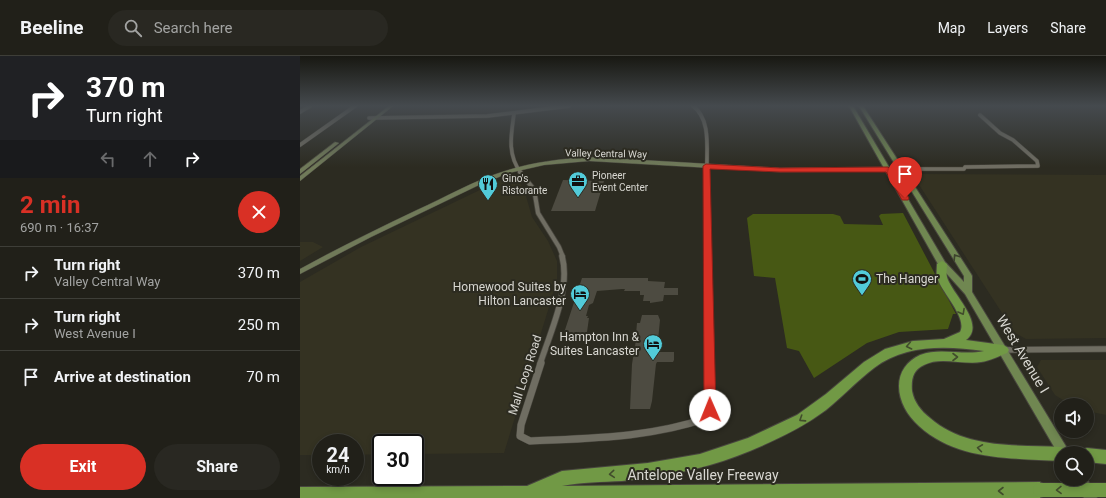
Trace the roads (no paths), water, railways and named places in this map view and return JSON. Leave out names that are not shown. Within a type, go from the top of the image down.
[{"type":"highway","points":[[938,344],[961,338],[967,332],[968,326],[942,277],[942,264]]},
{"type":"highway","points":[[528,493],[559,479],[637,472],[690,463],[736,450],[766,438],[795,423],[822,406],[874,362],[888,353],[901,348],[917,344],[938,344],[976,345],[1003,350]]},
{"type":"highway","points":[[1003,350],[981,357],[929,358],[919,361],[908,369],[905,383],[907,399],[914,412],[929,429],[950,441],[971,446],[1054,454]]},
{"type":"highway","points":[[1094,455],[1106,456]]},
{"type":"highway","name":"Antelope Valley Freeway","points":[[300,495],[1106,490]]},
{"type":"main road","name":"West Avenue I","points":[[863,127],[942,264],[968,292],[1060,446]]},
{"type":"main road","name":"West Avenue I","points":[[875,127],[968,276],[968,292]]},
{"type":"main road","points":[[1084,486],[1091,498]]},
{"type":"street","points":[[300,145],[326,127]]},
{"type":"street","points":[[300,172],[358,127]]},
{"type":"street","points":[[300,179],[365,127]]},
{"type":"street","points":[[513,127],[511,143],[512,158],[517,168]]},
{"type":"street","points":[[706,127],[706,166]]},
{"type":"street","points":[[888,170],[1038,166],[1037,161],[1014,140],[1000,133],[993,127]]},
{"type":"street","name":"Valley Central Way","points":[[300,272],[339,250],[394,223],[467,189],[517,168],[562,161],[590,159],[780,170],[888,170]]},
{"type":"street","name":"Mall Loop Road","points":[[517,168],[534,192],[537,211],[559,248],[564,262],[564,277],[561,298],[520,426],[520,436],[530,441],[630,436],[686,427],[708,418],[710,410],[706,166]]},
{"type":"street","points":[[1003,350],[1106,349]]},
{"type":"place","name":"Pioneer Event Center","points":[[578,198]]},
{"type":"place","name":"Gino's Ristorante","points":[[488,201]]},
{"type":"place","name":"The Hanger","points":[[862,296]]},
{"type":"place","name":"Homewood Suites by Hilton Lancaster","points":[[580,311]]},
{"type":"place","name":"Hampton Inn & Suites Lancaster","points":[[653,361]]}]
